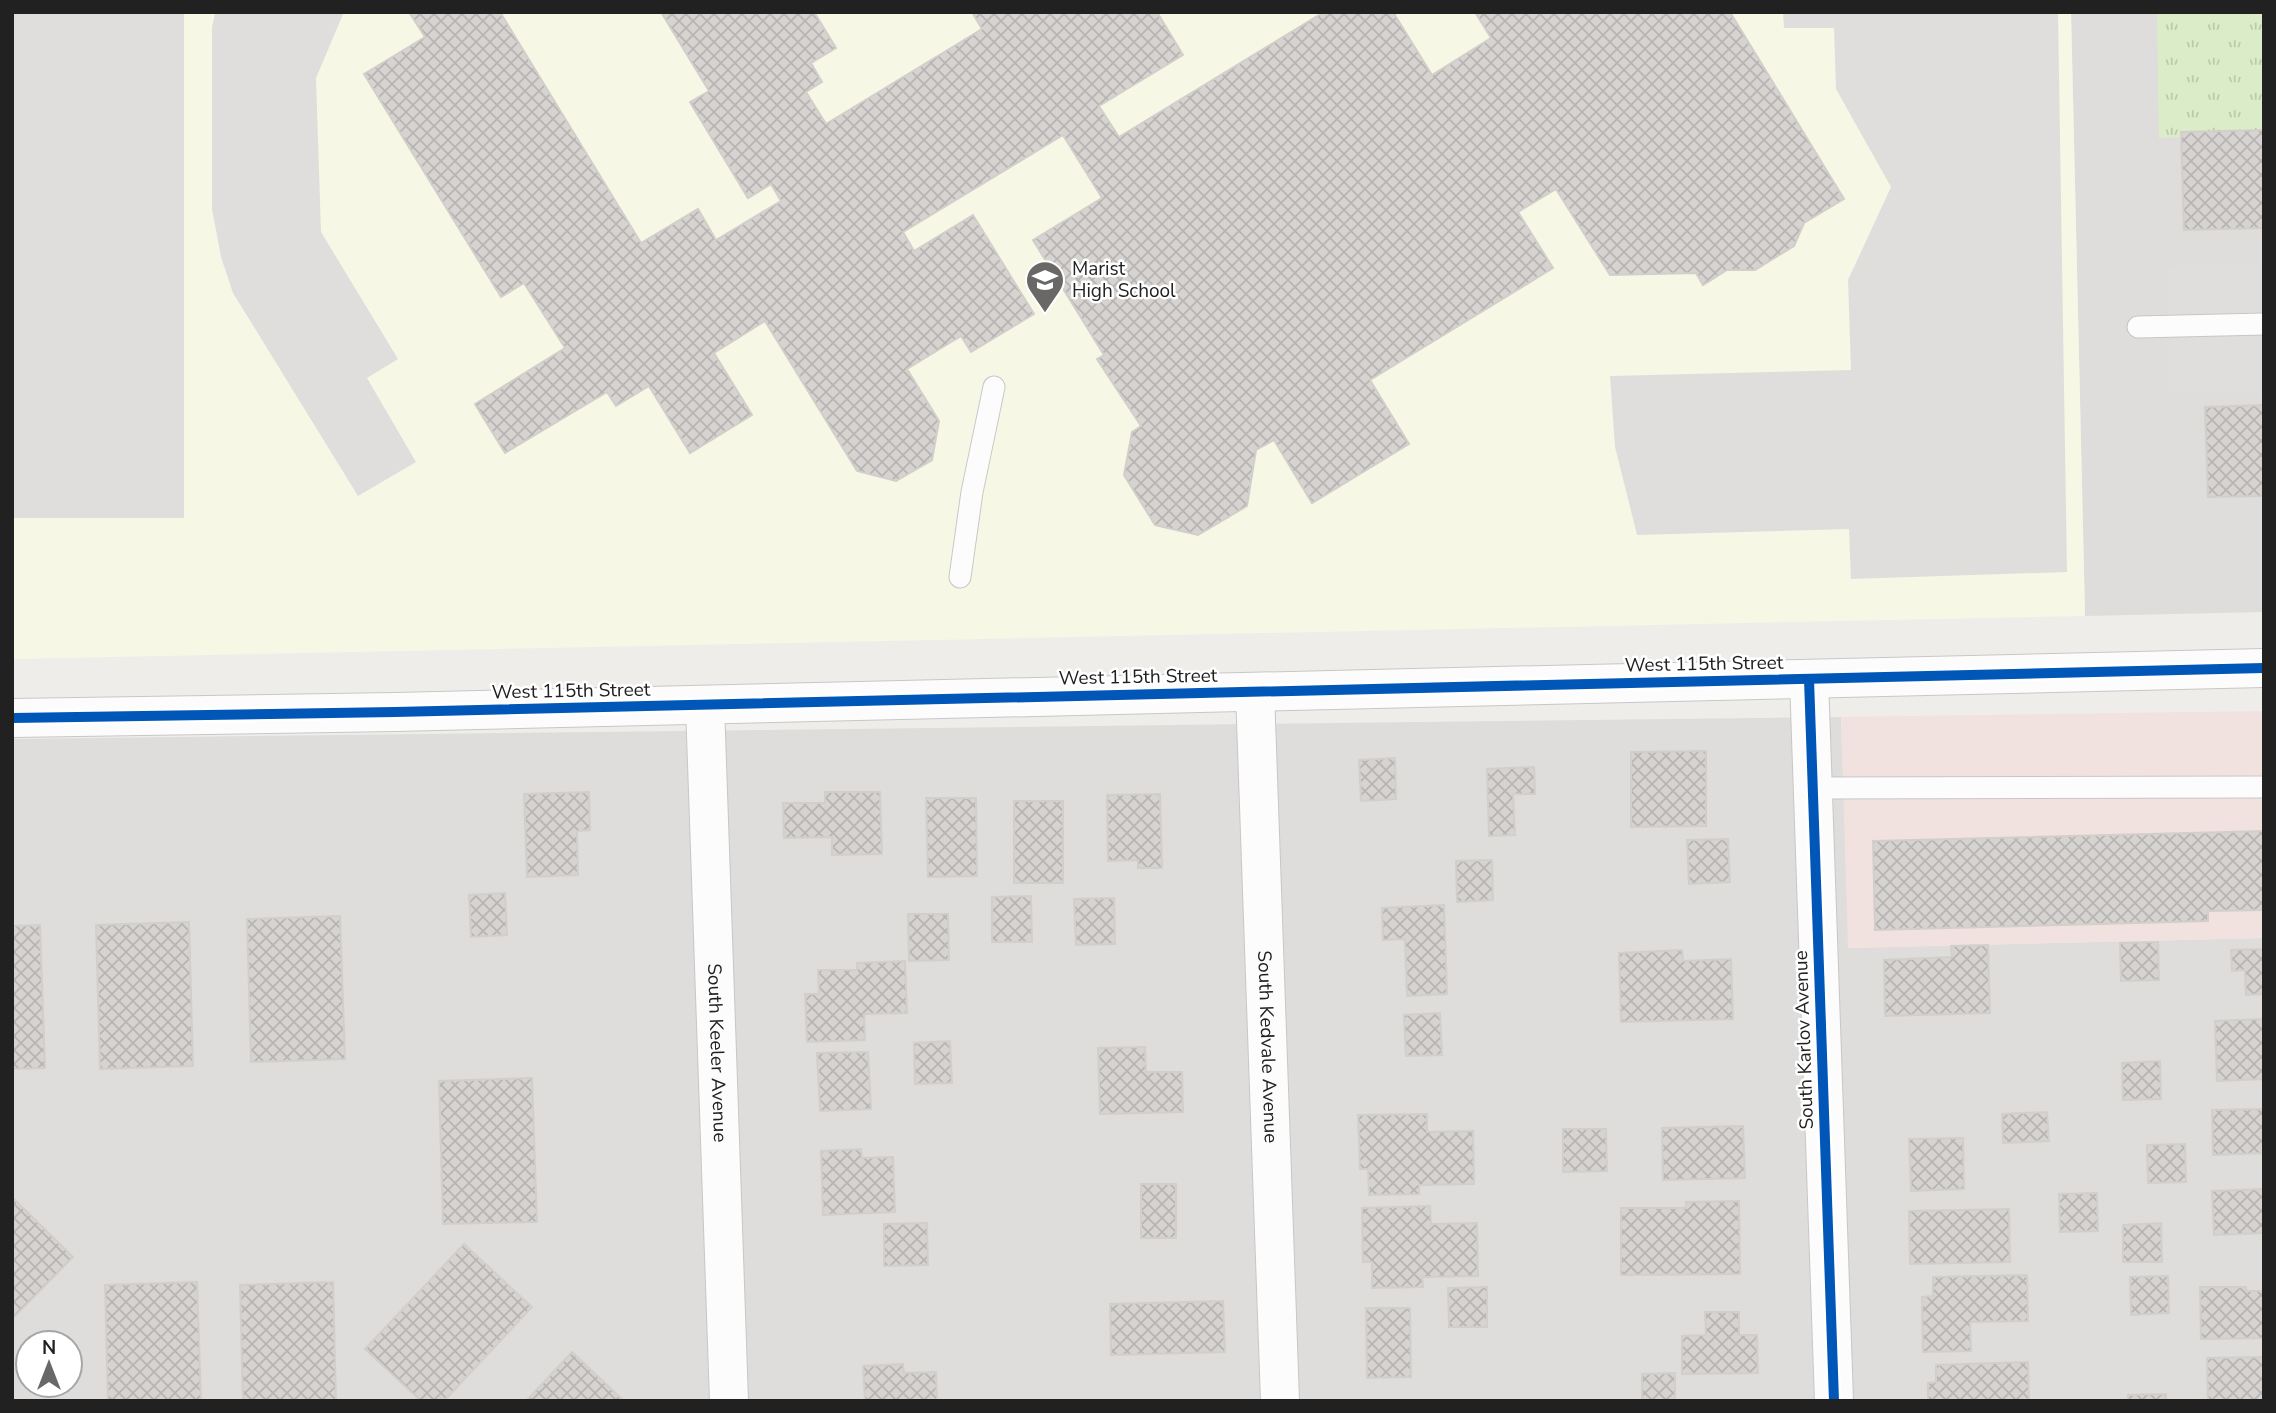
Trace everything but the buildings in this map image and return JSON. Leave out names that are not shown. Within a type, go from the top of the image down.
[{"type":"street","name":"West 115th Street","points":[[12,718],[705,705],[2264,668]]},
{"type":"street","name":"South Karlov Avenue","points":[[1809,679],[1834,1401]]},
{"type":"street","name":"South Kedvale Avenue","points":[[1255,692],[1280,1401]]},
{"type":"street","name":"South Keeler Avenue","points":[[705,705],[729,1401]]},
{"type":"lane","points":[[2137,327],[2264,324]]},
{"type":"lane","points":[[960,577],[972,492],[994,387]]},
{"type":"lane","points":[[1813,788],[2264,787]]},
{"type":"shaded area","name":"Marist High School","points":[[12,12],[2071,12],[2085,616],[12,659]]},
{"type":"shaded area","points":[[12,12],[184,12],[184,518],[12,518]]},
{"type":"shaded area","points":[[215,12],[344,12],[316,78],[321,232],[398,359],[367,378],[416,462],[358,496],[233,293],[221,257],[212,209],[212,28]]},
{"type":"shaded area","points":[[1783,12],[2058,12],[2067,572],[1851,579],[1849,529],[1637,535],[1615,447],[1610,376],[1851,370],[1848,280],[1891,187],[1836,89],[1834,28],[1784,28]]},
{"type":"shaded area","points":[[2071,12],[2264,12],[2264,612],[2085,616]]},
{"type":"shaded area","points":[[2264,264],[2264,390],[2169,393],[2167,266]]},
{"type":"shaded area","points":[[2264,711],[2264,938],[1848,948],[1841,717]]},
{"type":"shaded area","points":[[1841,717],[1849,948],[2264,938],[2264,1401],[12,1401],[12,739]]},
{"type":"green space","points":[[2157,12],[2264,12],[2264,133],[2159,138]]},
{"type":"cycle path","points":[[12,718],[395,712],[2264,668]]},
{"type":"cycle path","points":[[1809,679],[1834,1401]]},
{"type":"place","name":"Marist High School","points":[[1045,314]]}]
